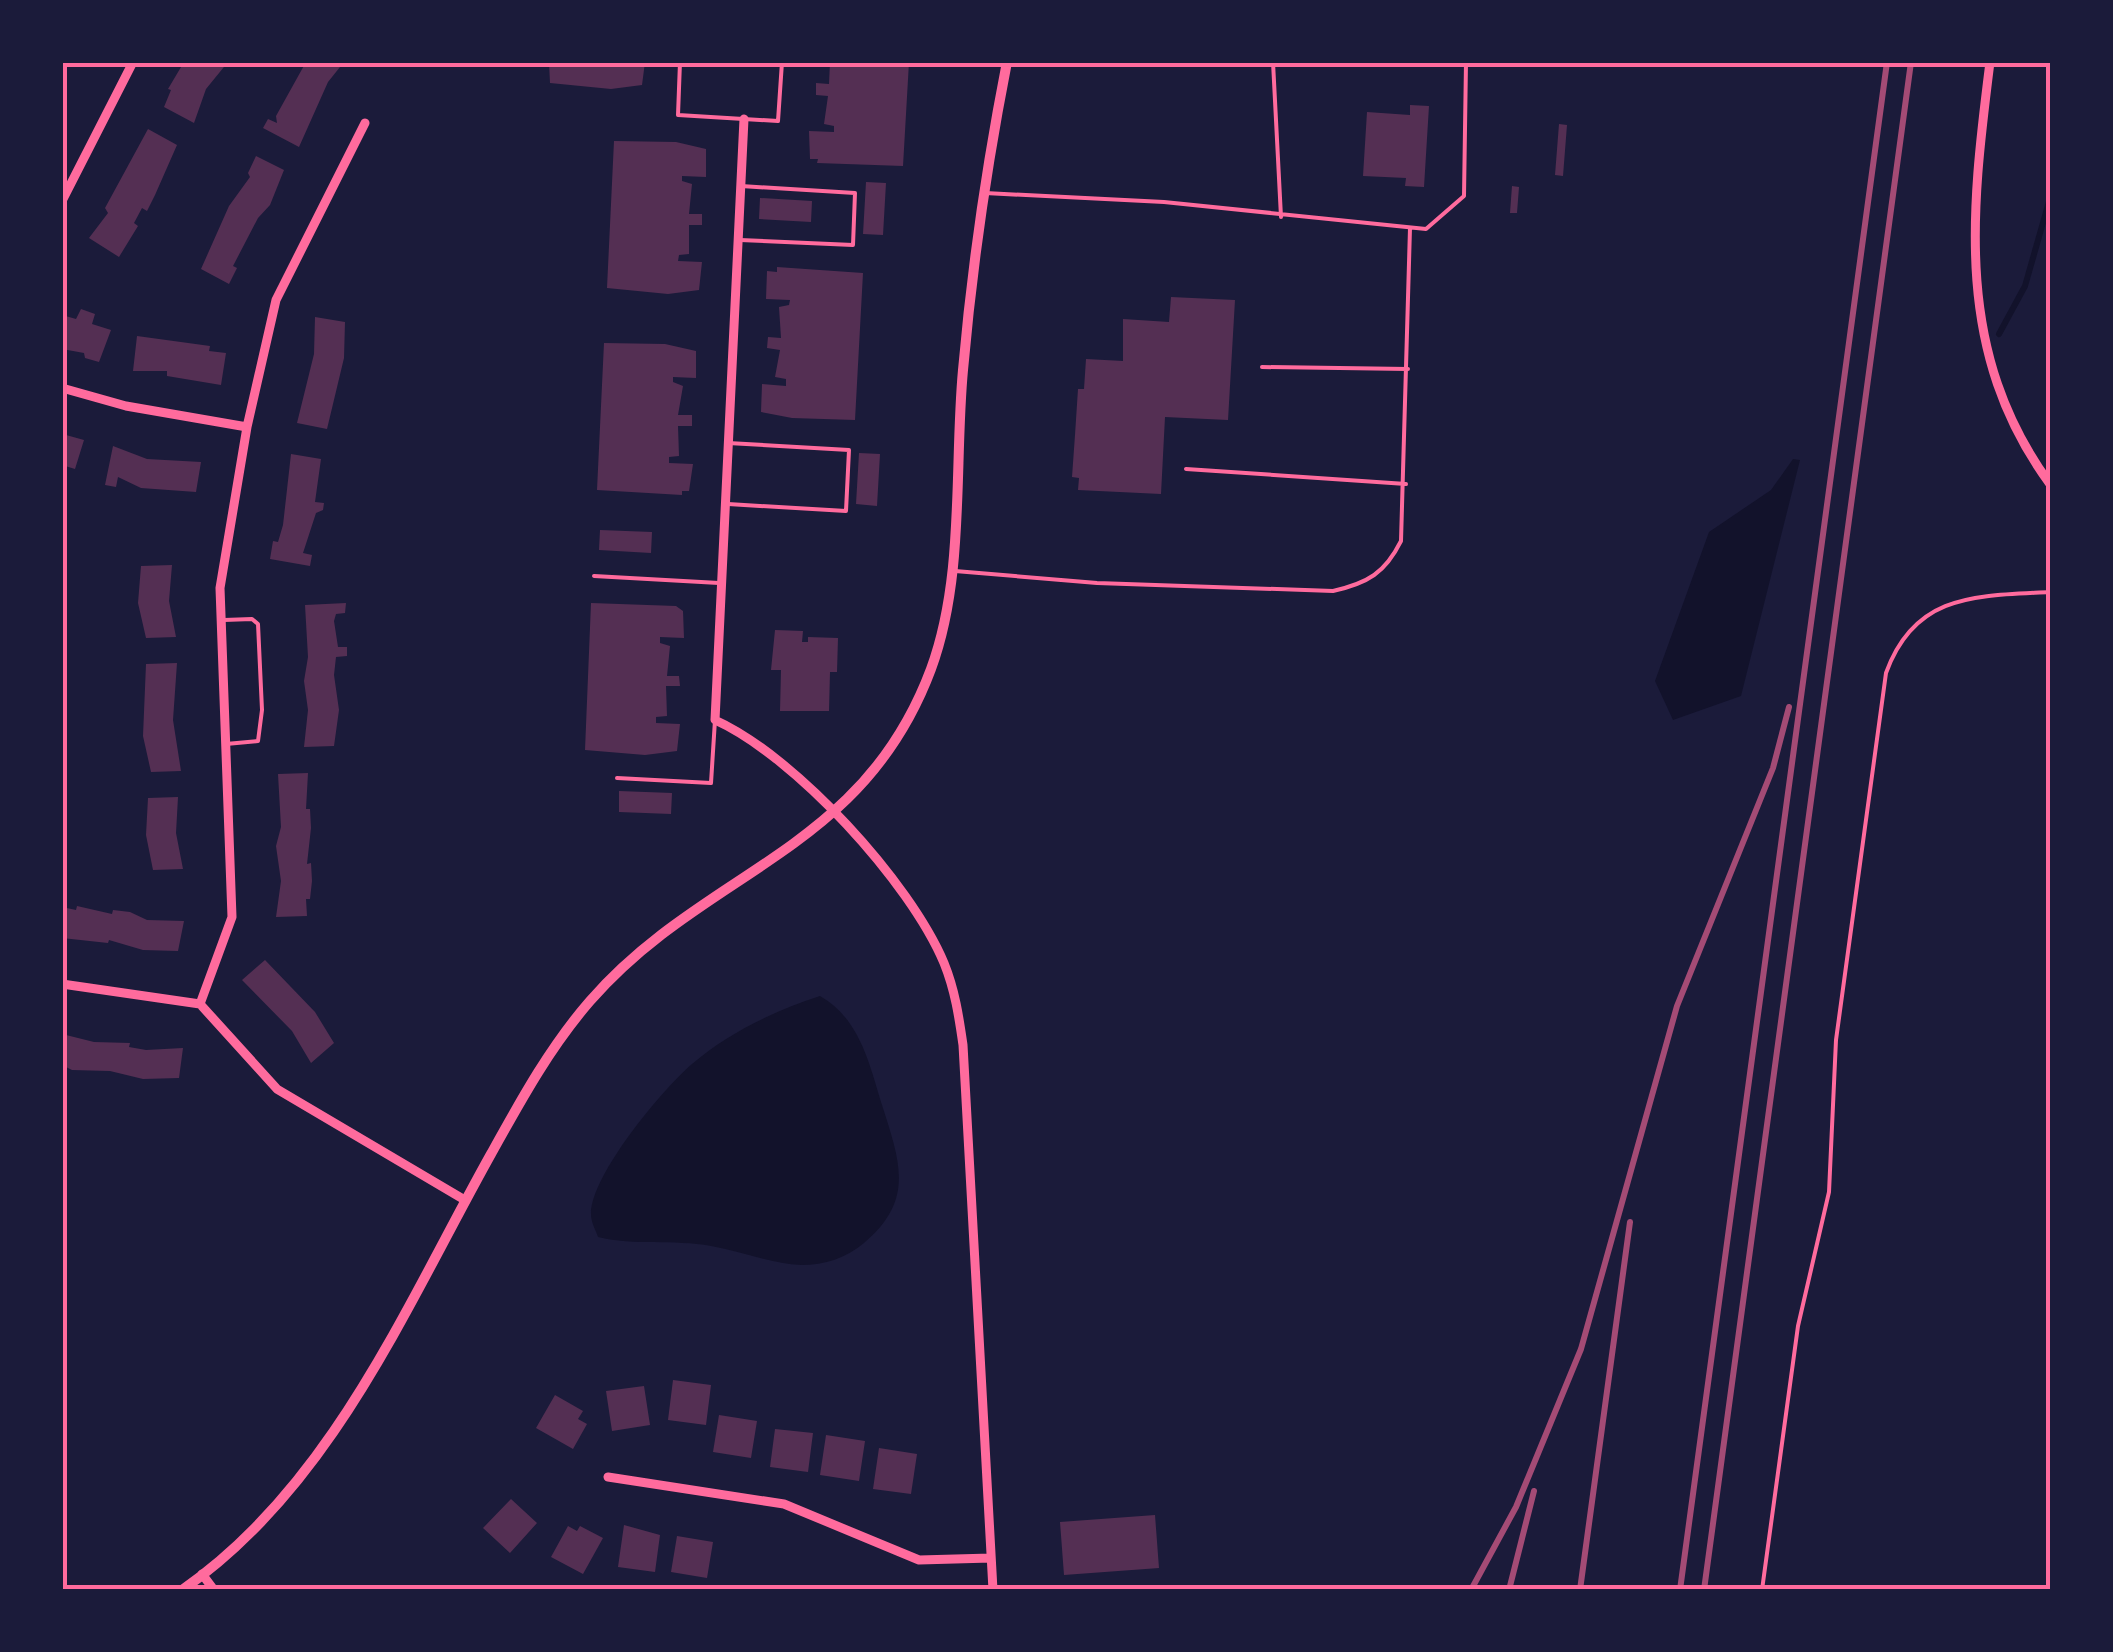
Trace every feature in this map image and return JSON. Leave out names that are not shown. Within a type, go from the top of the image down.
[{"type":"street","points":[[62,201],[134,62]]},
{"type":"street","points":[[182,1590],[270,1512],[333,1432],[526,1091],[592,998],[680,919],[804,840],[835,814],[886,755],[920,695],[940,640],[950,571],[963,370],[985,194],[1007,62]]},
{"type":"street","points":[[1990,62],[1975,182],[1976,288],[1988,351],[2028,447],[2050,484]]},
{"type":"street","points":[[744,119],[715,720],[750,736],[779,758],[835,814],[926,927],[957,1002],[964,1065],[993,1590]]},
{"type":"street","points":[[200,1004],[232,917],[220,588],[248,427],[276,300],[365,124]]},
{"type":"street","points":[[62,388],[126,406],[248,427]]},
{"type":"street","points":[[62,984],[200,1004],[277,1088],[466,1200]]},
{"type":"street","points":[[608,1477],[784,1504],[919,1560],[991,1558]]},
{"type":"street","points":[[202,1574],[214,1590]]},
{"type":"lane","points":[[680,62],[678,115],[778,121],[782,62]]},
{"type":"lane","points":[[1272,62],[1281,217]]},
{"type":"lane","points":[[985,194],[1164,202],[1426,229],[1464,196],[1466,62]]},
{"type":"lane","points":[[738,240],[853,246],[855,193],[741,186]]},
{"type":"lane","points":[[950,571],[1097,583],[1333,590],[1364,584],[1388,566],[1401,540],[1406,484],[1410,228]]},
{"type":"lane","points":[[1262,366],[1408,370]]},
{"type":"lane","points":[[726,504],[846,511],[849,450],[728,443]]},
{"type":"lane","points":[[1186,469],[1406,484]]},
{"type":"lane","points":[[594,576],[722,583]]},
{"type":"lane","points":[[221,620],[252,620],[258,624],[262,710],[258,740],[226,744]]},
{"type":"lane","points":[[617,778],[711,783],[715,720]]},
{"type":"path","points":[[1762,1590],[1798,1326],[1828,1192],[1836,1040],[1886,673],[1898,642],[1913,623],[1959,599],[2050,592]]},
{"type":"shaded area","points":[[1793,459],[1800,460],[1741,696],[1673,720],[1655,681],[1709,532],[1771,490]]},
{"type":"shaded area","points":[[820,996],[845,1017],[861,1043],[894,1145],[897,1195],[880,1227],[842,1257],[801,1265],[697,1244],[598,1237],[591,1215],[602,1179],[663,1093],[721,1042],[769,1016]]},
{"type":"building","points":[[184,62],[228,62],[206,89],[194,123],[164,107],[171,90],[168,89]]},
{"type":"building","points":[[306,62],[344,62],[328,82],[299,147],[263,128],[268,119],[277,123],[276,116]]},
{"type":"building","points":[[549,62],[645,62],[642,85],[611,89],[550,83]]},
{"type":"building","points":[[830,62],[909,62],[903,166],[817,163],[818,159],[810,159],[809,131],[834,132],[834,126],[824,124],[828,96],[816,95],[816,83],[829,84]]},
{"type":"building","points":[[1410,105],[1429,106],[1424,187],[1405,186],[1406,178],[1363,176],[1367,112],[1410,115]]},
{"type":"building","points":[[1559,124],[1567,125],[1563,176],[1555,175]]},
{"type":"building","points":[[148,129],[177,145],[147,211],[142,208],[134,223],[138,226],[119,257],[89,238],[108,213],[105,208]]},
{"type":"building","points":[[614,141],[676,142],[706,149],[706,177],[682,176],[682,181],[692,184],[689,214],[702,214],[702,225],[689,225],[689,254],[679,255],[678,261],[702,262],[699,290],[668,294],[607,288]]},
{"type":"building","points":[[256,156],[284,170],[270,205],[258,218],[233,266],[237,268],[229,284],[201,269],[229,206],[250,177],[248,173]]},
{"type":"building","points":[[866,182],[886,183],[883,235],[863,234]]},
{"type":"building","points":[[1512,186],[1519,187],[1517,213],[1510,213]]},
{"type":"building","points":[[760,198],[812,201],[811,222],[759,219]]},
{"type":"building","points":[[777,267],[863,273],[855,420],[792,418],[761,412],[762,384],[786,386],[786,379],[775,377],[780,350],[767,348],[768,337],[781,338],[779,307],[789,305],[790,300],[766,299],[767,271],[777,272]]},
{"type":"building","points":[[1171,297],[1235,300],[1228,420],[1165,417],[1161,494],[1078,490],[1079,478],[1072,477],[1078,389],[1084,389],[1086,359],[1123,361],[1123,319],[1169,322]]},
{"type":"building","points":[[81,309],[95,314],[92,324],[111,330],[99,362],[85,358],[84,353],[62,349],[62,315],[76,319]]},
{"type":"building","points":[[315,317],[345,322],[344,358],[327,429],[297,423],[314,354]]},
{"type":"building","points":[[137,336],[210,346],[209,351],[226,353],[221,385],[167,376],[167,371],[133,371]]},
{"type":"building","points":[[604,343],[665,344],[696,351],[696,378],[673,377],[673,382],[683,386],[678,415],[692,415],[692,426],[678,426],[679,456],[669,457],[669,463],[693,464],[689,491],[682,491],[682,495],[597,490]]},
{"type":"building","points":[[66,435],[84,440],[75,469],[62,465],[62,438]]},
{"type":"building","points":[[113,446],[147,459],[201,462],[196,492],[141,488],[118,477],[116,487],[105,485]]},
{"type":"building","points":[[859,453],[880,454],[877,506],[856,504]]},
{"type":"building","points":[[291,454],[321,459],[315,502],[324,503],[323,510],[316,513],[303,553],[312,555],[310,566],[270,559],[273,541],[278,542],[283,525]]},
{"type":"building","points":[[600,530],[652,532],[651,553],[599,550]]},
{"type":"building","points":[[172,565],[169,601],[176,637],[146,638],[138,603],[141,566]]},
{"type":"building","points":[[346,603],[345,613],[336,614],[334,621],[338,647],[347,647],[347,656],[336,657],[334,675],[339,710],[334,746],[304,747],[308,710],[304,681],[308,657],[305,605]]},
{"type":"building","points":[[591,603],[676,606],[683,611],[684,638],[660,637],[660,643],[670,646],[667,676],[679,676],[680,686],[666,686],[667,716],[656,717],[656,723],[680,724],[677,751],[645,755],[585,750]]},
{"type":"building","points":[[775,630],[803,631],[802,642],[808,642],[808,637],[838,638],[837,672],[830,672],[829,711],[780,711],[781,670],[771,670]]},
{"type":"building","points":[[177,663],[173,720],[181,771],[151,772],[143,736],[146,664]]},
{"type":"building","points":[[308,773],[306,809],[310,809],[311,828],[307,864],[311,863],[312,881],[310,899],[306,899],[307,916],[276,917],[281,881],[276,846],[281,827],[278,774]]},
{"type":"building","points":[[619,791],[672,793],[671,814],[619,812]]},
{"type":"building","points":[[178,797],[176,833],[183,869],[153,870],[146,835],[148,798]]},
{"type":"building","points":[[77,906],[112,914],[113,910],[130,912],[147,920],[184,921],[178,951],[143,950],[109,940],[108,943],[62,938],[62,907],[76,910]]},
{"type":"building","points":[[265,960],[315,1012],[334,1043],[311,1063],[292,1031],[242,980]]},
{"type":"building","points":[[62,1034],[94,1042],[130,1043],[129,1047],[146,1050],[183,1048],[179,1078],[143,1079],[110,1071],[72,1070],[62,1065]]},
{"type":"building","points":[[673,1380],[711,1385],[706,1425],[668,1420]]},
{"type":"building","points":[[644,1386],[650,1425],[612,1431],[606,1391]]},
{"type":"building","points":[[555,1395],[583,1411],[578,1419],[587,1424],[573,1449],[536,1428]]},
{"type":"building","points":[[719,1415],[757,1421],[751,1458],[713,1452]]},
{"type":"building","points":[[775,1429],[813,1433],[808,1472],[770,1467]]},
{"type":"building","points":[[826,1435],[865,1441],[859,1481],[820,1475]]},
{"type":"building","points":[[879,1448],[917,1454],[911,1494],[873,1489]]},
{"type":"building","points":[[511,1499],[537,1523],[510,1553],[483,1528]]},
{"type":"building","points":[[1155,1515],[1159,1568],[1064,1575],[1060,1522]]},
{"type":"building","points":[[624,1525],[660,1535],[655,1572],[618,1567]]},
{"type":"building","points":[[568,1526],[577,1531],[580,1526],[603,1538],[583,1574],[551,1557]]},
{"type":"building","points":[[677,1536],[713,1542],[707,1578],[671,1572]]},
{"type":"waterway","points":[[1999,334],[2025,286],[2050,198]]},
{"type":"railway","points":[[1680,1590],[1887,62]]},
{"type":"railway","points":[[1704,1590],[1911,62]]},
{"type":"railway","points":[[1471,1590],[1516,1507],[1581,1349],[1677,1006],[1773,768],[1789,707]]},
{"type":"railway","points":[[1580,1590],[1630,1222]]},
{"type":"railway","points":[[1509,1590],[1534,1491]]}]
